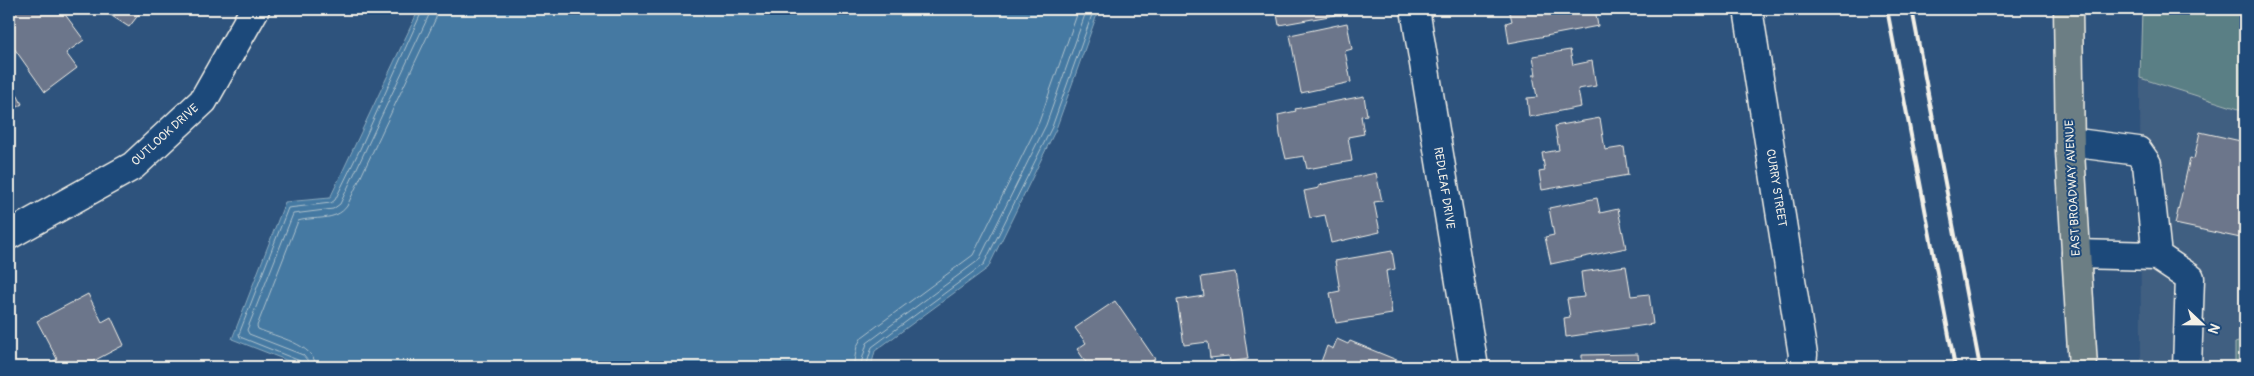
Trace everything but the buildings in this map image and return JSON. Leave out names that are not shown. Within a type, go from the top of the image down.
[{"type":"main road","name":"EAST BROADWAY AVENUE","points":[[2068,9],[2070,142],[2083,367]]},
{"type":"street","name":"OUTLOOK DRIVE","points":[[9,235],[132,166],[204,101],[255,9]]},
{"type":"street","name":"REDLEAF DRIVE","points":[[1415,9],[1474,367]]},
{"type":"street","name":"CURRY STREET","points":[[1748,9],[1803,355],[1801,367]]},
{"type":"street","points":[[2070,142],[2138,151],[2147,164],[2157,256]]},
{"type":"street","points":[[2076,254],[2157,256],[2190,278],[2187,367]]},
{"type":"shaded area","points":[[2140,78],[2245,111],[2245,340],[2235,343],[2235,367],[2141,367]]},
{"type":"green space","points":[[2142,9],[2245,9],[2245,111],[2140,78]]},
{"type":"green space","points":[[2245,340],[2245,367],[2235,367],[2235,343]]},
{"type":"water","points":[[419,9],[1099,9],[1056,129],[988,268],[875,351],[871,367],[309,367],[301,366],[232,339],[285,202],[330,198]]},
{"type":"railway","points":[[1887,9],[1955,367]]},
{"type":"railway","points":[[1912,9],[1980,367]]}]
